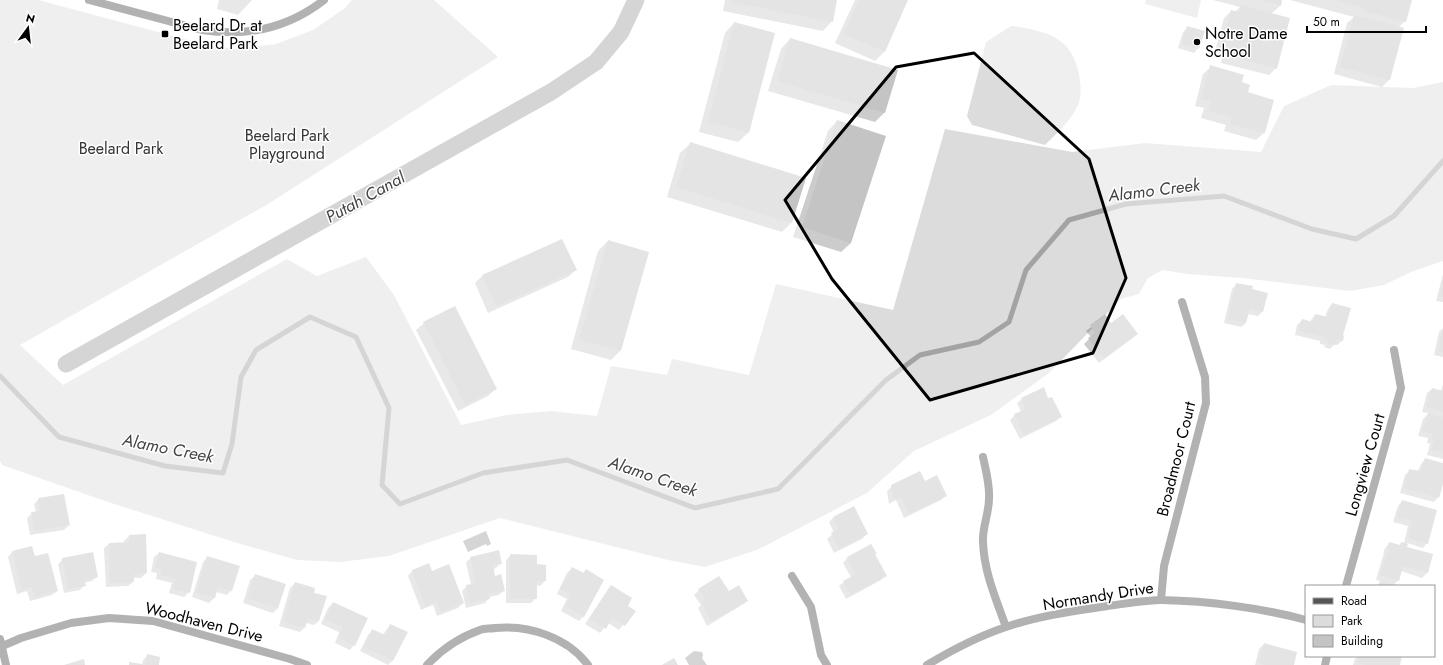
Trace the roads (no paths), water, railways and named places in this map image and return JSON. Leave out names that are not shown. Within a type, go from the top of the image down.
[{"type":"street","points":[[89,0],[202,30],[219,33],[236,33],[265,29],[289,21],[305,13],[324,0]]},
{"type":"street","name":"Broadmoor Court","points":[[1161,600],[1164,566],[1206,403],[1205,377],[1182,302]]},
{"type":"street","name":"Longview Court","points":[[1346,585],[1401,388],[1394,350]]},
{"type":"street","points":[[983,457],[989,488],[989,500],[983,540],[986,566],[993,593],[1006,627]]},
{"type":"street","points":[[792,576],[811,606],[821,655],[827,665]]},
{"type":"street","name":"Normandy Drive","points":[[927,665],[954,649],[1006,627],[1071,611],[1161,600],[1228,605],[1287,614],[1305,620]]},
{"type":"street","name":"Woodhaven Drive","points":[[1,644],[71,623],[109,618],[153,621],[307,665]]},
{"type":"street","points":[[427,665],[437,655],[458,640],[481,630],[508,627],[539,632],[567,645],[588,665]]},
{"type":"street","points":[[1,644],[6,665]]},
{"type":"waterway","name":"Putah Canal","points":[[66,364],[551,92],[596,62],[621,32],[636,0]]},
{"type":"waterway","name":"Alamo Creek","points":[[0,376],[59,437],[165,466],[223,473],[232,444],[241,377],[256,350],[310,317],[356,337],[389,408],[382,485],[400,504],[483,473],[567,460],[695,508],[778,489],[886,380],[920,355],[979,342],[1009,322],[1026,270],[1069,220],[1126,204],[1224,196],[1312,229],[1356,239],[1394,216],[1443,161]]},
{"type":"place","name":"Beelard Dr at Beelard Park","points":[[165,34]]},
{"type":"place","name":"Notre Dame School","points":[[1197,42]]},
{"type":"park label","name":"Beelard Park Playground","points":[[287,144]]},
{"type":"park label","name":"Beelard Park","points":[[121,148]]}]
